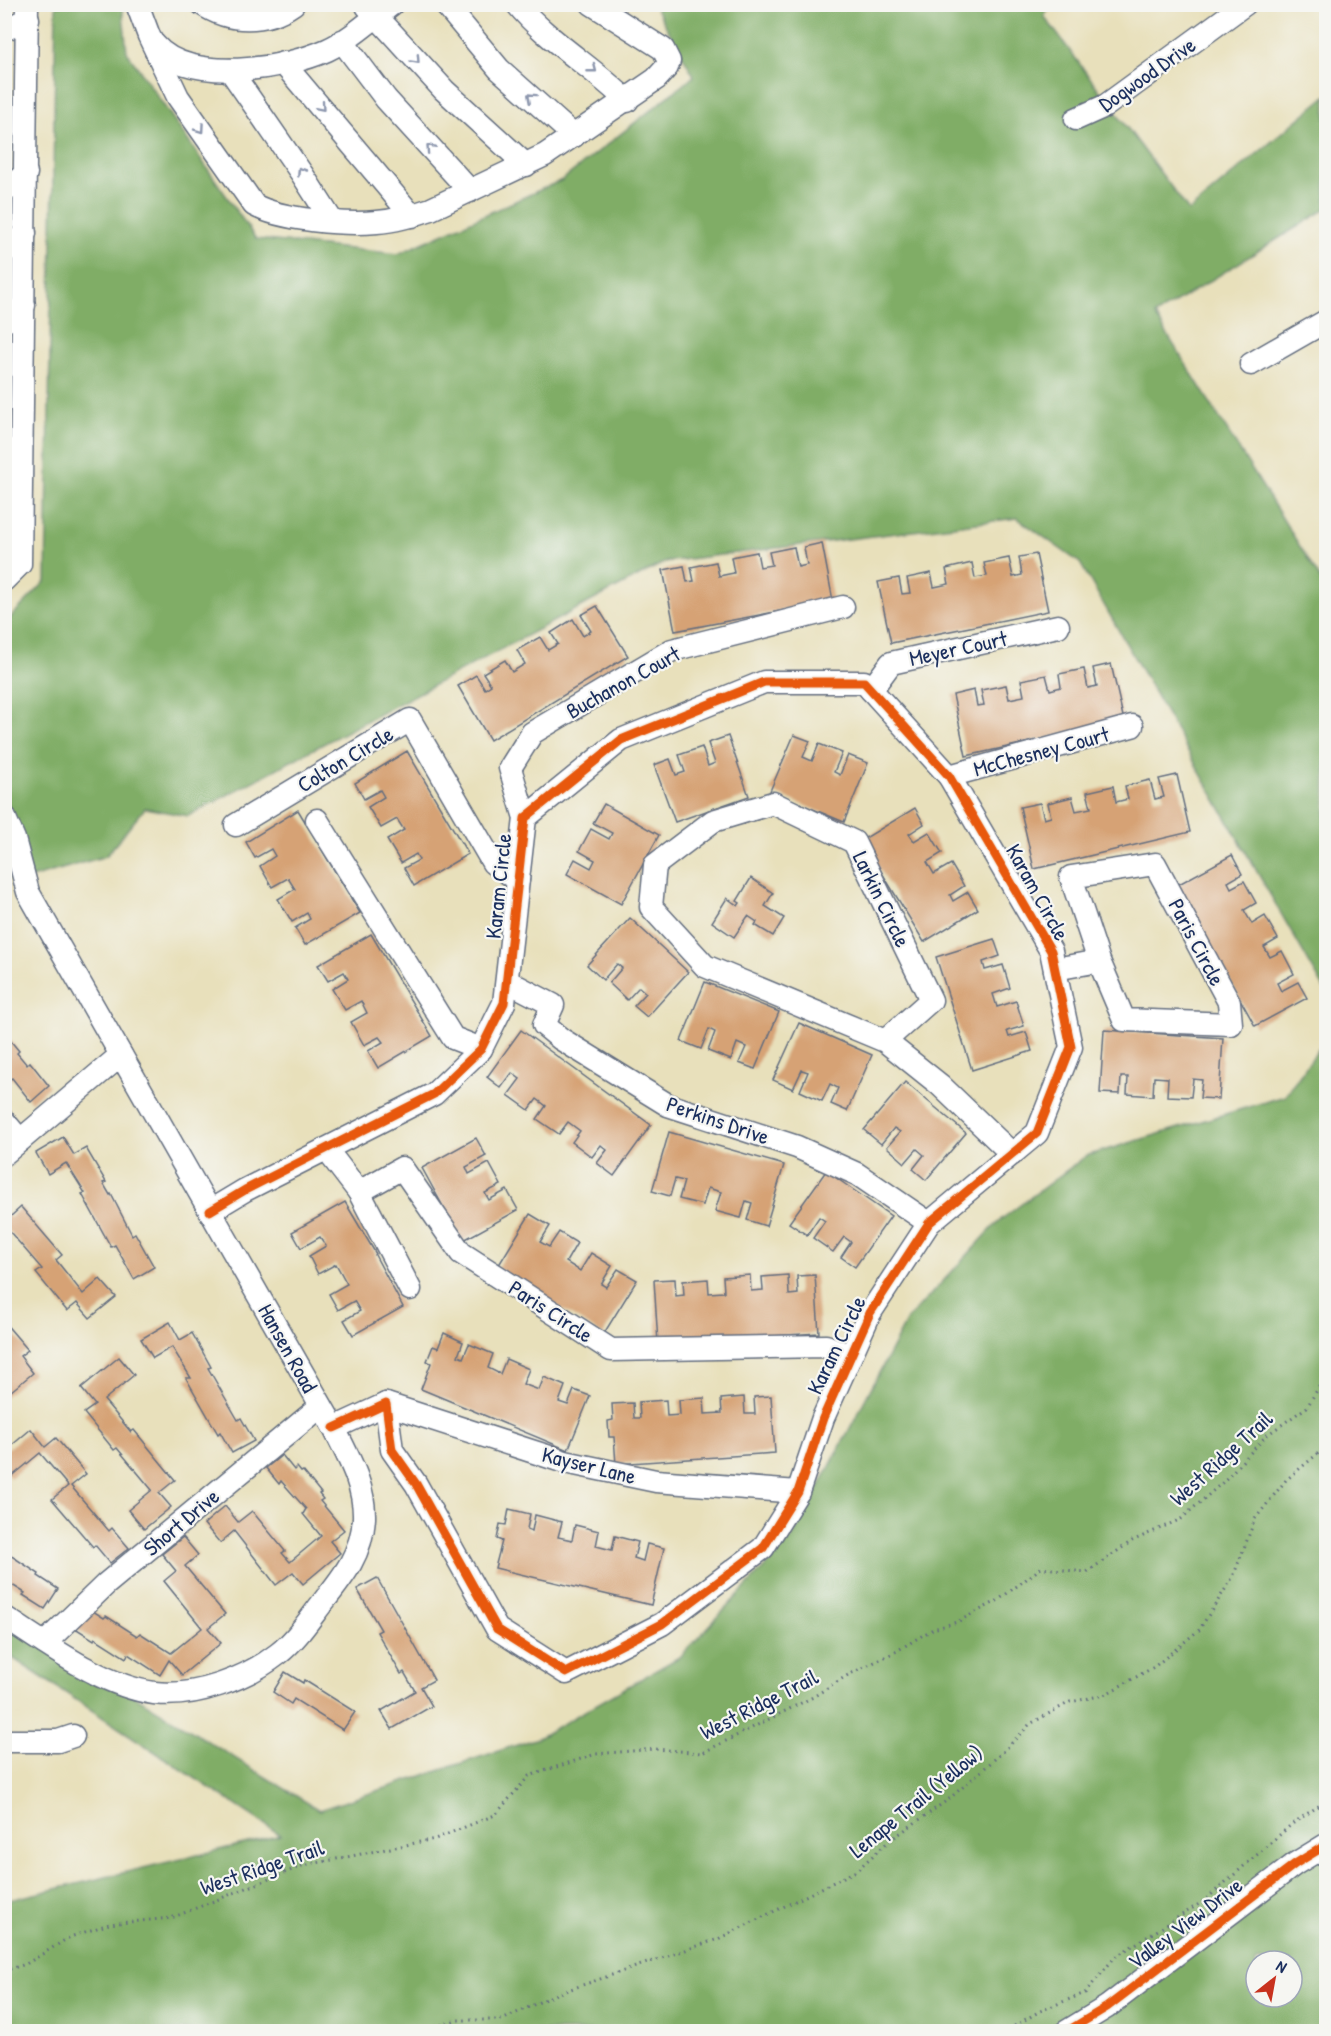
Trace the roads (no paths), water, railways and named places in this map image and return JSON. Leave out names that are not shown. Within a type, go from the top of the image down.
[{"type":"street","points":[[137,4],[178,97],[254,205],[268,213],[332,221],[375,223],[412,216],[526,165],[627,101],[656,79],[667,67],[669,61],[663,49],[592,4]]},
{"type":"street","points":[[202,4],[228,16],[251,19],[273,16],[293,4]]},
{"type":"street","points":[[445,4],[499,69],[574,136]]},
{"type":"street","points":[[517,4],[529,20],[605,79],[627,101]]},
{"type":"street","name":"Dogwood Drive","points":[[1076,119],[1105,106],[1245,4]]},
{"type":"street","points":[[151,39],[160,51],[172,60],[202,67],[230,70],[282,63],[326,50],[342,41],[378,9],[444,90],[526,165]]},
{"type":"street","points":[[4,30],[28,12]]},
{"type":"street","points":[[4,580],[20,564],[28,12]]},
{"type":"street","points":[[342,41],[386,99],[470,191]]},
{"type":"street","points":[[282,63],[412,216]]},
{"type":"street","points":[[230,70],[332,221]]},
{"type":"street","points":[[4,192],[26,173]]},
{"type":"street","points":[[4,252],[25,233]]},
{"type":"street","points":[[4,322],[24,305]]},
{"type":"street","points":[[1251,364],[1326,321]]},
{"type":"street","points":[[4,383],[23,366]]},
{"type":"street","points":[[4,450],[22,435]]},
{"type":"street","name":"Buchanon Court","points":[[525,818],[510,768],[532,733],[672,650],[843,607]]},
{"type":"street","name":"Meyer Court","points":[[871,690],[891,663],[1058,626]]},
{"type":"street","name":"Karam Circle","points":[[210,1210],[434,1094],[481,1049],[504,1003],[525,818],[621,740],[764,682],[864,682],[949,776],[1051,951],[1071,1047],[1037,1133],[929,1223],[870,1313],[823,1418],[798,1492],[763,1548],[662,1624],[566,1672],[497,1629],[416,1484],[392,1450],[386,1404]]},
{"type":"street","name":"Colton Circle","points":[[236,825],[410,720],[493,863],[518,880]]},
{"type":"street","name":"McChesney Court","points":[[949,776],[1132,726]]},
{"type":"street","name":"Larkin Circle","points":[[885,1041],[931,1000],[854,842],[773,803],[713,821],[655,865],[651,908],[705,966],[885,1041],[940,1085],[1012,1154]]},
{"type":"street","name":"Hansen Road","points":[[4,816],[14,839],[28,892],[334,1428],[358,1480],[364,1516],[360,1546],[346,1574],[294,1638],[279,1653],[254,1669],[197,1690],[168,1694],[140,1690],[115,1682],[84,1667],[4,1617]]},
{"type":"street","name":"Colton Circle","points":[[317,820],[453,1038],[481,1049]]},
{"type":"street","name":"Paris Circle","points":[[1155,864],[1229,1002],[1231,1024],[1124,1020],[1099,961],[1071,877],[1155,864]]},
{"type":"street","points":[[1055,969],[1099,961]]},
{"type":"street","name":"Perkins Drive","points":[[507,981],[553,1005],[544,1025],[561,1039],[668,1105],[797,1147],[857,1174],[929,1223]]},
{"type":"street","points":[[4,1121],[12,1147],[121,1055]]},
{"type":"street","points":[[326,1149],[359,1192],[410,1289]]},
{"type":"street","name":"Paris Circle","points":[[359,1192],[402,1168],[461,1253],[611,1350],[826,1346],[850,1356]]},
{"type":"street","points":[[334,1428],[386,1404]]},
{"type":"street","name":"Kayser Lane","points":[[386,1404],[565,1462],[656,1481],[798,1492]]},
{"type":"street","name":"Short Drive","points":[[45,1643],[106,1584],[321,1406]]},
{"type":"street","points":[[4,1741],[58,1741],[73,1736]]},
{"type":"street","name":"Valley View Drive","points":[[1066,2031],[1107,2007],[1295,1864],[1326,1845]]}]
